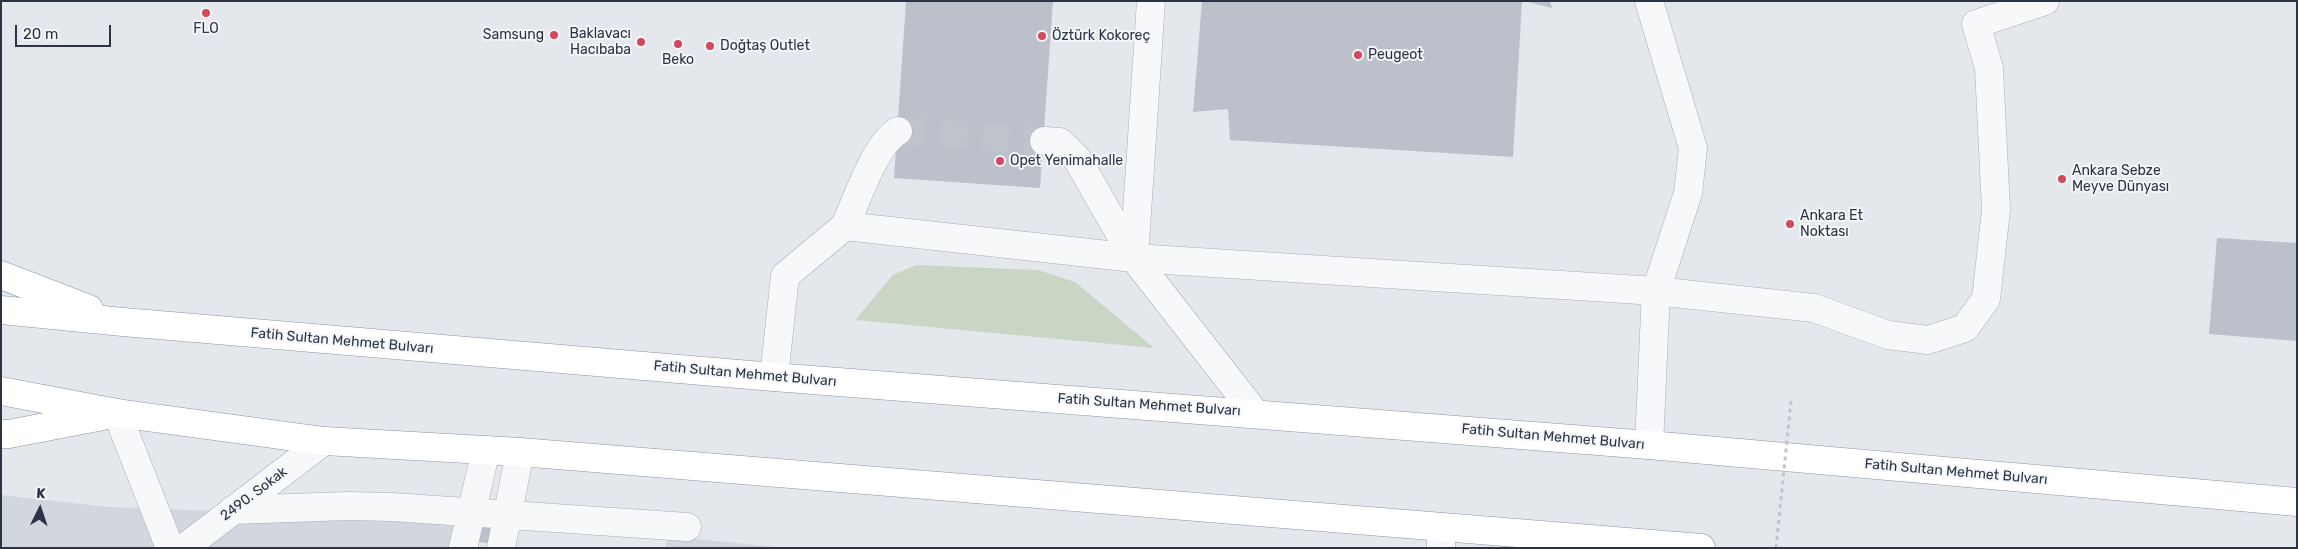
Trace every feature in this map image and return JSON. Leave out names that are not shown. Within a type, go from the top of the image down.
[{"type":"highway","points":[[1,275],[122,322]]},
{"type":"highway","name":"Fatih Sultan Mehmet Bulvarı","points":[[1,310],[122,322],[774,377],[1649,445],[2297,502]]},
{"type":"highway","points":[[1,391],[117,413],[324,441],[520,452],[1441,537],[1701,548]]},
{"type":"highway","points":[[1,434],[117,413]]},
{"type":"street","points":[[1134,258],[1151,1]]},
{"type":"street","points":[[1649,1],[1693,148],[1688,193],[1656,291],[1649,445]]},
{"type":"street","points":[[845,226],[1134,258],[1656,291],[1814,308],[1888,335],[1928,340],[1965,328],[1986,299],[1996,210],[1989,68],[1976,24],[2045,1]]},
{"type":"street","points":[[774,377],[785,276],[845,226],[878,153],[890,136],[898,131]]},
{"type":"street","points":[[1044,141],[1060,142],[1077,159],[1134,258],[1255,413]]},
{"type":"street","points":[[117,413],[170,548]]},
{"type":"street","name":"2490. Sokak","points":[[184,548],[324,441]]},
{"type":"street","points":[[463,548],[486,450]]},
{"type":"street","points":[[501,548],[520,452]]},
{"type":"street","points":[[233,510],[348,506],[507,514],[687,527]]},
{"type":"path","points":[[1776,548],[1791,400]]},
{"type":"shaded area","points":[[1,495],[109,507],[457,520],[450,548],[1,548]]},
{"type":"shaded area","points":[[667,536],[784,548],[666,548]]},
{"type":"green space","points":[[916,265],[1038,270],[1075,282],[1154,348],[855,320],[893,275]]},
{"type":"building","points":[[906,1],[1053,1],[1040,188],[894,178]]},
{"type":"building","name":"Peugeot","points":[[1202,1],[1522,1],[1513,157],[1230,140],[1228,109],[1193,112]]},
{"type":"building","points":[[1550,1],[1552,8],[1528,2]]},
{"type":"building","points":[[2217,238],[2297,243],[2297,341],[2209,334]]},
{"type":"building","points":[[481,525],[496,527],[494,544],[479,542]]},
{"type":"tunnel","points":[[898,131],[1044,141]]},
{"type":"place","name":"FLO","points":[[206,13]]},
{"type":"place","name":"Samsung","points":[[554,35]]},
{"type":"place","name":"Öztürk Kokoreç","points":[[1042,36]]},
{"type":"place","name":"Baklavacı Hacıbaba","points":[[641,42]]},
{"type":"place","name":"Beko","points":[[678,44]]},
{"type":"place","name":"Doğtaş Outlet","points":[[710,46]]},
{"type":"place","name":"Peugeot","points":[[1358,55]]},
{"type":"place","name":"Opet Yenimahalle","points":[[1000,161]]},
{"type":"place","name":"Ankara Sebze Meyve Dünyası","points":[[2062,179]]},
{"type":"place","name":"Ankara Et Noktası","points":[[1790,224]]}]
